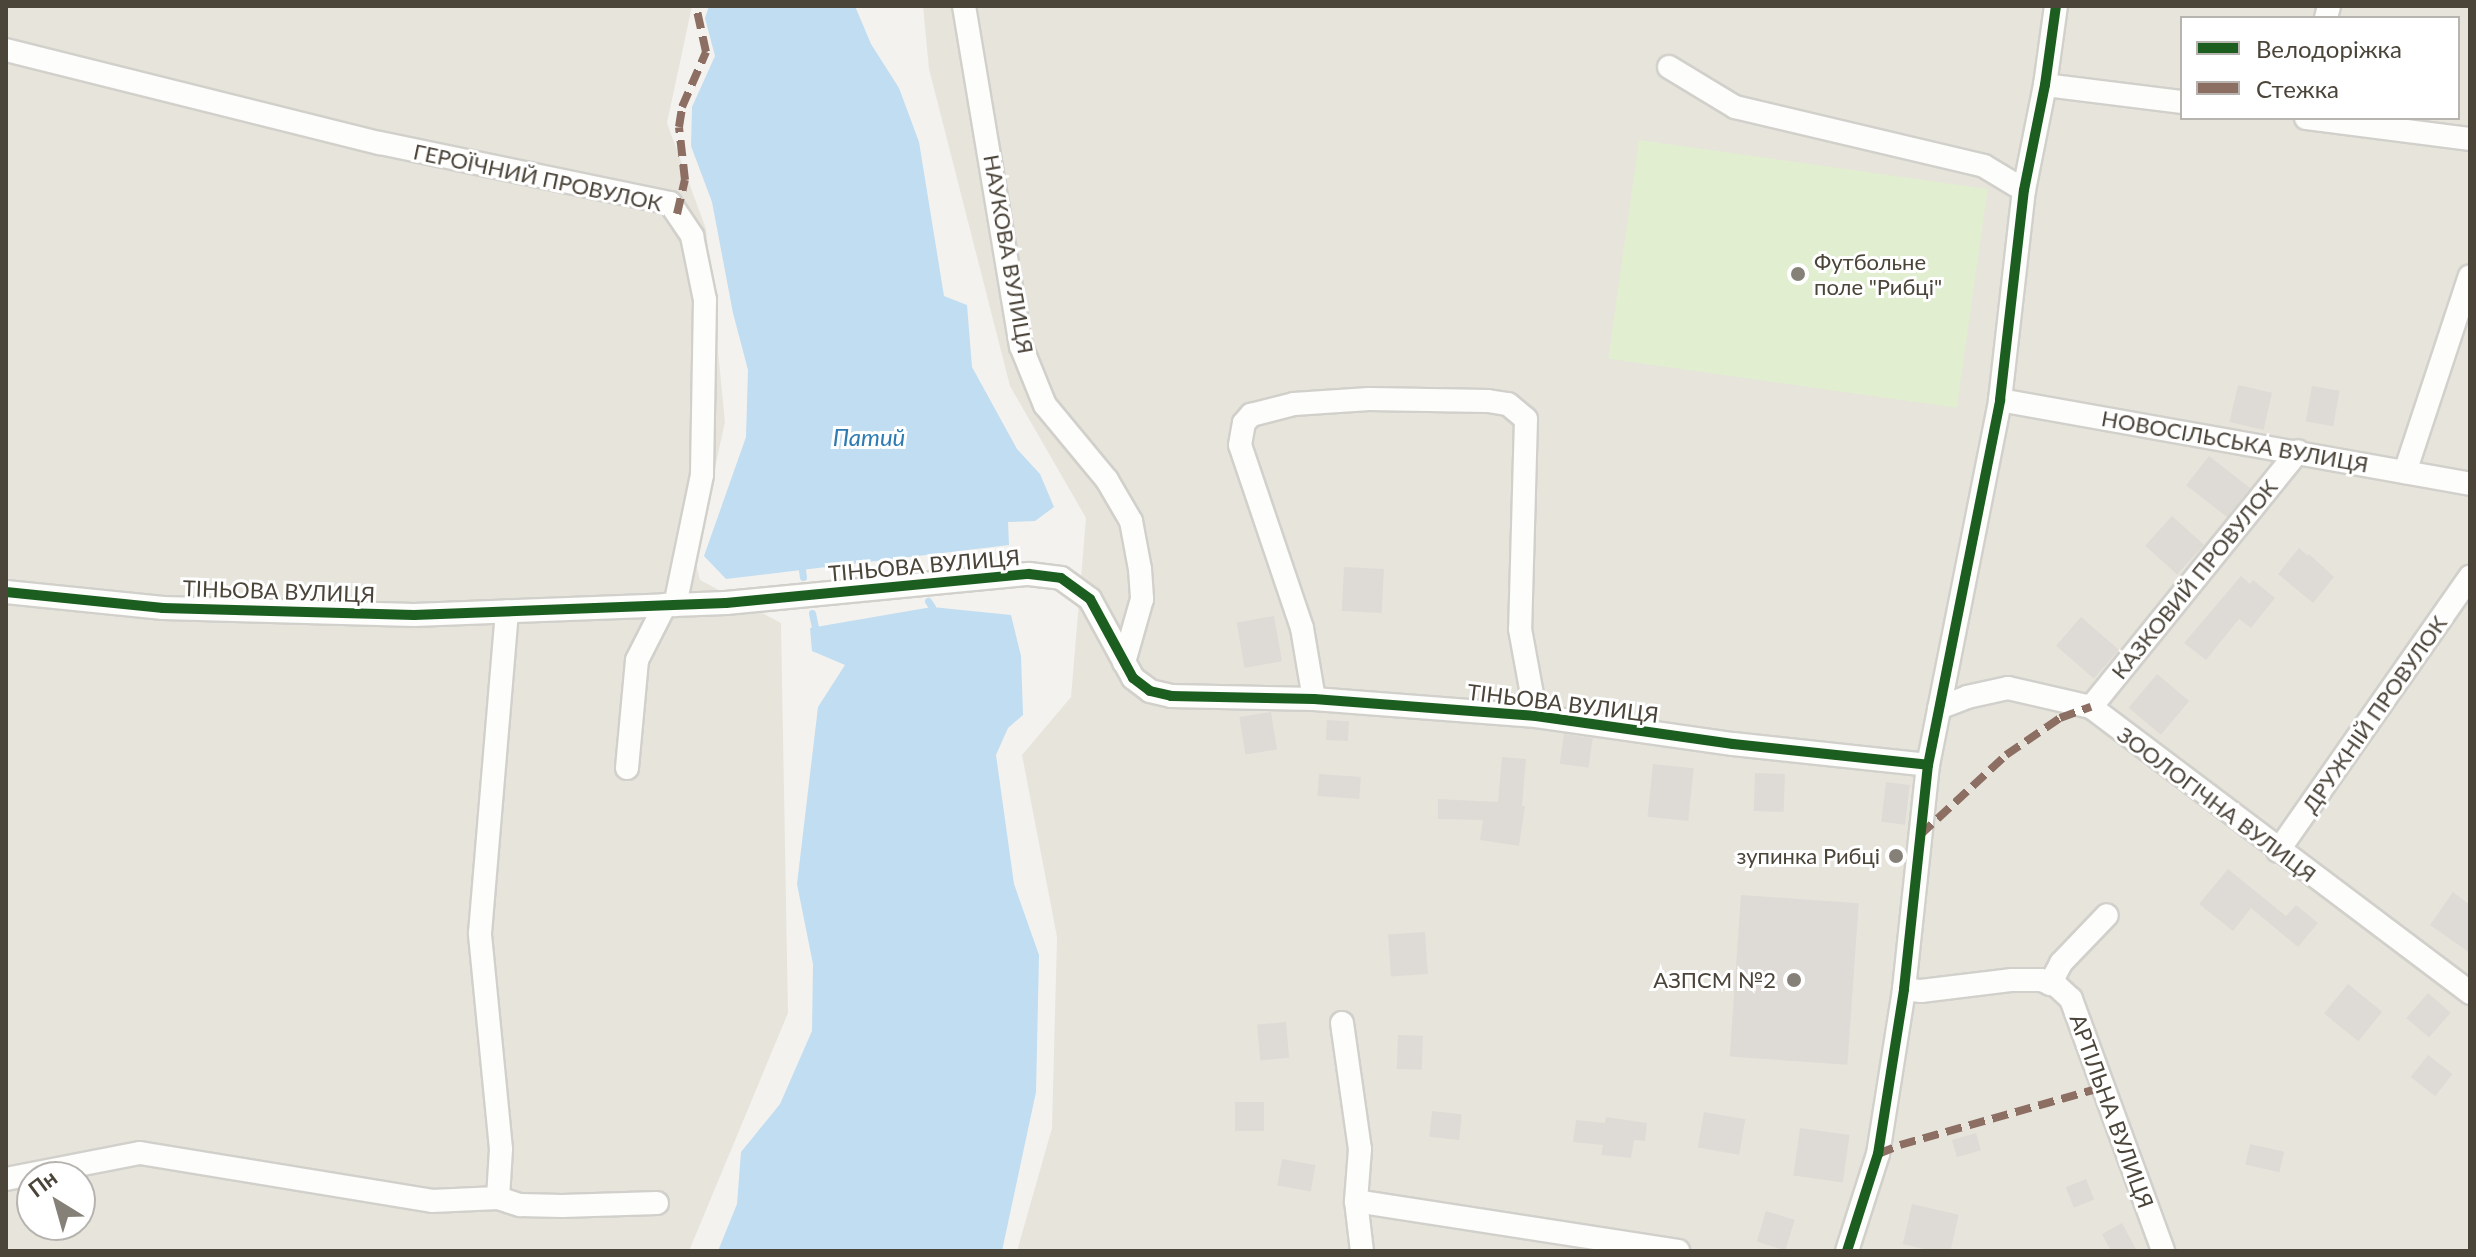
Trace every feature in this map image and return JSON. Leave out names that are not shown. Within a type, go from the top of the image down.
[{"type":"street","name":"НАУКОВА ВУЛИЦЯ","points":[[964,6],[1021,346],[1045,405],[1107,480],[1131,521],[1142,599],[1124,662]]},
{"type":"street","points":[[1847,1251],[1878,1154],[1904,989],[1928,765],[2000,400],[2024,190],[2045,85],[2056,6]]},
{"type":"street","name":"ГЕРОЇЧНИЙ ПРОВУЛОК","points":[[6,50],[380,143],[670,203],[692,236],[705,300],[702,475],[670,605],[637,660],[627,768]]},
{"type":"street","points":[[1669,67],[1735,107],[1984,166],[2024,190]]},
{"type":"street","points":[[2045,85],[2180,102]]},
{"type":"street","points":[[2322,120],[2470,139]]},
{"type":"street","points":[[2405,472],[2470,276]]},
{"type":"street","points":[[1314,699],[1302,628],[1240,445],[1244,423],[1251,415],[1294,404],[1369,399],[1488,401],[1508,404],[1526,419],[1520,629],[1536,716]]},
{"type":"street","name":"НОВОСІЛЬСЬКА ВУЛИЦЯ","points":[[2000,400],[2470,484]]},
{"type":"street","name":"КАЗКОВИЙ ПРОВУЛОК","points":[[2091,707],[2298,451]]},
{"type":"street","name":"ТІНЬОВА ВУЛИЦЯ","points":[[6,592],[179,608],[414,615],[670,605],[1029,574],[1061,578],[1090,599],[1133,678],[1150,691],[1171,696],[1314,699],[1536,716],[1733,744],[1928,765]]},
{"type":"street","name":"ДРУЖНІЙ ПРОВУЛОК","points":[[2278,851],[2470,577]]},
{"type":"street","points":[[498,1198],[501,1149],[480,933],[507,611]]},
{"type":"street","name":"ЗООЛОГІЧНА ВУЛИЦЯ","points":[[1939,708],[1967,697],[2008,688],[2091,707],[2470,993]]},
{"type":"street","points":[[1904,989],[1921,991],[2012,980],[2050,984],[2061,963],[2107,915]]},
{"type":"street","name":"АРТІЛЬНА ВУЛИЦЯ","points":[[2050,984],[2071,999],[2163,1251]]},
{"type":"street","points":[[1342,1023],[1360,1149],[1356,1201],[1362,1251]]},
{"type":"street","points":[[6,1179],[140,1153],[432,1201],[498,1198],[534,1206],[657,1203]]},
{"type":"street","points":[[1356,1201],[1678,1251]]},
{"type":"shaded area","points":[[6,6],[692,6],[667,123],[706,229],[725,422],[695,560],[700,580],[781,623],[788,1013],[689,1251],[6,1251]]},
{"type":"shaded area","points":[[923,6],[2470,6],[2470,1251],[1017,1251],[1052,1128],[1057,937],[1022,755],[1071,697],[1086,518],[1010,386],[929,69]]},
{"type":"green space","name":"Футбольне поле \"Рибці\"","points":[[1639,140],[1988,189],[1957,408],[1608,359]]},
{"type":"water","name":"Патий","points":[[709,6],[855,6],[871,44],[899,88],[919,142],[944,296],[967,305],[972,367],[1017,449],[1040,474],[1054,507],[1035,521],[1008,522],[1009,545],[726,579],[704,556],[746,437],[748,370],[733,313],[712,202],[691,146],[692,107],[715,56],[705,18]]},
{"type":"water","points":[[932,607],[1011,615],[1021,656],[1023,715],[1008,728],[996,755],[1014,884],[1039,955],[1036,1092],[1002,1251],[718,1251],[737,1204],[741,1152],[780,1104],[812,1031],[813,964],[797,884],[818,707],[845,665],[812,651],[810,628]]},
{"type":"building","points":[[2238,385],[2272,393],[2264,430],[2229,422]]},
{"type":"building","points":[[2312,386],[2340,391],[2333,426],[2306,421]]},
{"type":"building","points":[[2209,456],[2250,488],[2227,517],[2186,485]]},
{"type":"building","points":[[2172,516],[2204,545],[2177,574],[2145,546]]},
{"type":"building","points":[[2299,548],[2334,577],[2313,603],[2278,574]]},
{"type":"building","points":[[1344,567],[1384,569],[1382,613],[1342,611]]},
{"type":"building","points":[[2241,576],[2250,584],[2253,580],[2275,598],[2251,628],[2239,619],[2206,660],[2184,643]]},
{"type":"building","points":[[1274,616],[1282,661],[1245,668],[1237,623]]},
{"type":"building","points":[[2081,617],[2119,650],[2094,678],[2056,646]]},
{"type":"building","points":[[2157,674],[2189,701],[2161,735],[2129,708]]},
{"type":"building","points":[[1271,712],[1277,750],[1245,755],[1239,717]]},
{"type":"building","points":[[1327,720],[1349,721],[1348,741],[1326,740]]},
{"type":"building","points":[[1564,734],[1593,738],[1589,768],[1560,764]]},
{"type":"building","points":[[1502,757],[1526,759],[1522,806],[1525,806],[1519,846],[1480,840],[1483,820],[1438,819],[1438,799],[1498,802]]},
{"type":"building","points":[[1653,764],[1694,768],[1688,821],[1647,817]]},
{"type":"building","points":[[1755,773],[1785,774],[1784,812],[1754,811]]},
{"type":"building","points":[[1319,774],[1361,777],[1359,799],[1317,796]]},
{"type":"building","points":[[1886,782],[1910,785],[1905,825],[1881,822]]},
{"type":"building","points":[[2228,869],[2286,916],[2296,905],[2318,923],[2298,947],[2251,908],[2233,931],[2199,904]]},
{"type":"building","points":[[2453,892],[2470,905],[2470,953],[2430,925]]},
{"type":"building","name":"АЗПСМ №2","points":[[1741,895],[1859,903],[1847,1065],[1730,1057]]},
{"type":"building","points":[[1425,932],[1428,974],[1391,976],[1388,935]]},
{"type":"building","points":[[2348,984],[2382,1012],[2358,1041],[2324,1014]]},
{"type":"building","points":[[2428,993],[2451,1013],[2429,1038],[2406,1018]]},
{"type":"building","points":[[1286,1022],[1289,1058],[1260,1060],[1257,1025]]},
{"type":"building","points":[[1398,1035],[1423,1036],[1422,1070],[1397,1069]]},
{"type":"building","points":[[2428,1055],[2452,1074],[2435,1096],[2411,1077]]},
{"type":"building","points":[[1235,1102],[1264,1102],[1264,1131],[1235,1131]]},
{"type":"building","points":[[1432,1111],[1462,1114],[1459,1140],[1429,1137]]},
{"type":"building","points":[[1704,1112],[1745,1119],[1739,1155],[1698,1147]]},
{"type":"building","points":[[1606,1117],[1647,1123],[1645,1141],[1634,1140],[1631,1158],[1601,1155],[1603,1145],[1573,1142],[1576,1120],[1605,1123]]},
{"type":"building","points":[[1800,1128],[1850,1135],[1843,1182],[1793,1176]]},
{"type":"building","points":[[1976,1133],[1981,1150],[1957,1157],[1952,1140]]},
{"type":"building","points":[[2250,1144],[2284,1152],[2279,1172],[2245,1164]]},
{"type":"building","points":[[1282,1159],[1315,1165],[1311,1191],[1277,1186]]},
{"type":"building","points":[[2086,1179],[2094,1199],[2074,1208],[2066,1187]]},
{"type":"building","points":[[1912,1204],[1959,1215],[1950,1251],[1933,1251],[1903,1244]]},
{"type":"building","points":[[1766,1211],[1795,1220],[1785,1250],[1757,1242]]},
{"type":"building","points":[[2122,1223],[2137,1251],[2111,1251],[2102,1234]]},
{"type":"waterway","points":[[898,558],[905,568]]},
{"type":"waterway","points":[[802,570],[803,577]]},
{"type":"waterway","points":[[928,601],[932,607]]},
{"type":"waterway","points":[[812,613],[815,627]]},
{"type":"marked path","points":[[677,214],[685,180],[679,127],[682,107],[706,52],[696,6]]},
{"type":"marked path","points":[[1920,835],[2006,755],[2060,718],[2091,707]]},
{"type":"marked path","points":[[1878,1154],[2104,1087]]},
{"type":"cycle path","points":[[1847,1251],[1878,1154],[1904,989],[1928,765],[2000,400],[2024,190],[2045,85],[2056,6]]},
{"type":"cycle path","points":[[6,592],[163,608],[414,615],[726,603],[1029,574],[1061,578],[1090,599],[1133,678],[1150,691],[1171,696],[1314,699],[1536,716],[1733,744],[1928,765]]},
{"type":"place","name":"Футбольне поле \"Рибці\"","points":[[1798,274]]},
{"type":"place","name":"зупинка Рибці","points":[[1896,856]]},
{"type":"place","name":"АЗПСМ №2","points":[[1794,980]]}]
